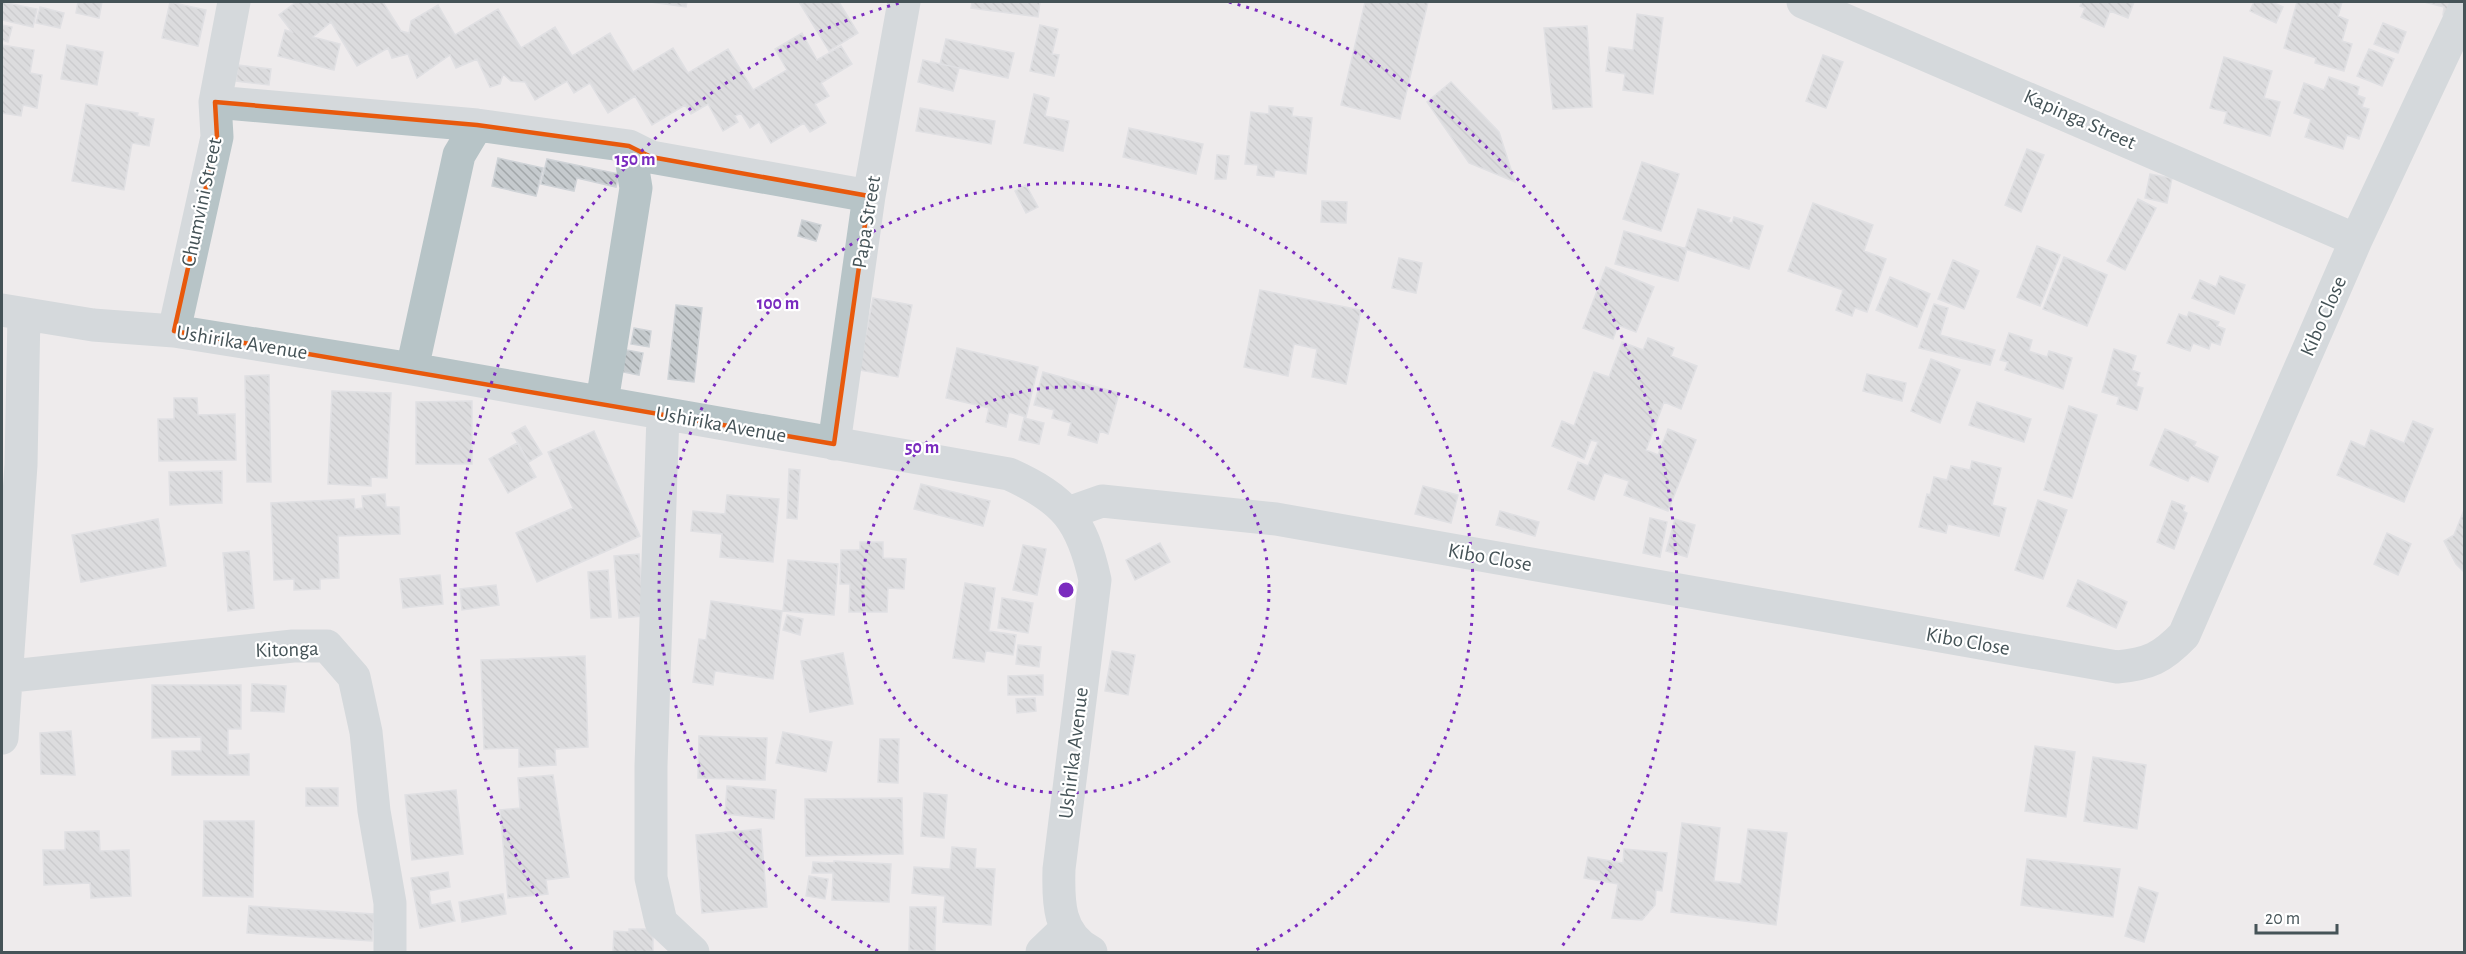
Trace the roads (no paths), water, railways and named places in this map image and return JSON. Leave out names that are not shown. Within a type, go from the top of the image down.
[{"type":"street","name":"Chumvini Street","points":[[174,331],[217,137],[215,102],[234,2]]},
{"type":"street","name":"Papa Street","points":[[834,444],[869,196],[904,2]]},
{"type":"street","name":"Kapinga Street","points":[[1803,2],[2356,240]]},
{"type":"street","name":"Kibo Close","points":[[1068,513],[1102,501],[1276,519],[2108,665],[2143,664],[2166,653],[2184,635],[2356,240],[2464,10]]},
{"type":"street","points":[[215,102],[477,125],[629,146],[651,157],[869,196]]},
{"type":"street","points":[[412,369],[459,155],[477,125]]},
{"type":"street","points":[[602,402],[636,189],[629,146]]},
{"type":"street","points":[[2,738],[4,677],[21,465],[13,312]]},
{"type":"street","name":"Ushirika Avenue","points":[[13,312],[93,325],[174,331],[412,369],[663,415],[1009,474],[1042,489],[1068,513],[1087,544],[1095,580],[1059,869],[1058,909],[1066,929]]},
{"type":"street","points":[[663,415],[651,766],[651,878],[661,922],[693,952]]},
{"type":"street","name":"Kitonga","points":[[4,677],[293,646],[327,646],[354,677],[366,732],[374,811],[390,903],[390,952]]},
{"type":"street","points":[[1042,952],[1066,929],[1081,948],[1090,952]]}]
